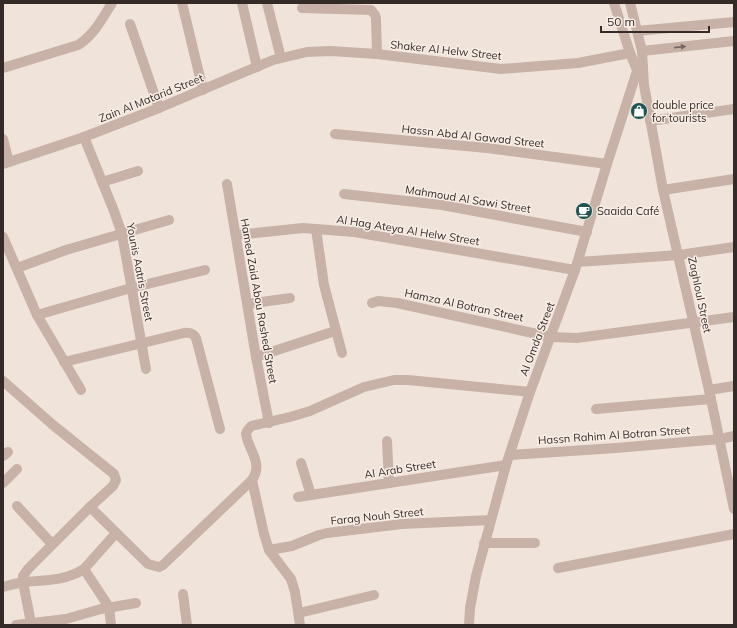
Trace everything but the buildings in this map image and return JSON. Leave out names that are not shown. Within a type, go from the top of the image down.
[{"type":"street","points":[[182,3],[203,90]]},
{"type":"street","points":[[242,3],[257,68]]},
{"type":"street","points":[[267,3],[281,58]]},
{"type":"street","name":"Zaghloul Street","points":[[614,3],[630,53],[640,69],[663,190],[720,439],[732,484],[734,509]]},
{"type":"street","name":"Zaghloul Street","points":[[630,3],[642,51],[640,69]]},
{"type":"street","points":[[3,68],[78,45],[93,33],[111,4]]},
{"type":"street","points":[[302,8],[371,10],[376,18],[377,54]]},
{"type":"street","points":[[637,31],[734,22]]},
{"type":"street","points":[[130,24],[159,108]]},
{"type":"street","points":[[642,51],[734,42]]},
{"type":"street","name":"Shaker Al Helw Street","points":[[306,52],[330,51],[377,54],[501,69],[578,63],[630,53]]},
{"type":"street","name":"Zain Al Matarid Street","points":[[6,163],[84,137],[281,58],[306,52]]},
{"type":"street","name":"Al Omda Street","points":[[469,625],[470,608],[476,576],[506,465],[530,392],[576,266],[607,164],[640,69]]},
{"type":"street","points":[[650,121],[734,109]]},
{"type":"street","name":"Hassn Abd Al Gawad Street","points":[[335,134],[487,148],[607,164]]},
{"type":"street","name":"Younis Aatris Street","points":[[84,137],[122,234],[146,369]]},
{"type":"street","points":[[3,139],[6,163]]},
{"type":"street","points":[[102,182],[138,171]]},
{"type":"street","points":[[663,190],[734,179]]},
{"type":"street","name":"Hamed Zaid Abou Rashed Street","points":[[227,184],[256,357],[269,423]]},
{"type":"street","name":"Mahmoud Al Sawi Street","points":[[344,194],[442,206],[587,232]]},
{"type":"street","points":[[17,268],[66,250],[169,220]]},
{"type":"street","name":"Al Hag Ateya Al Helw Street","points":[[236,235],[303,228],[354,232],[576,266],[679,256],[734,247]]},
{"type":"street","points":[[316,229],[324,285],[342,353]]},
{"type":"street","points":[[3,237],[37,315],[81,390]]},
{"type":"street","points":[[37,315],[131,288],[205,270]]},
{"type":"street","points":[[248,304],[290,298]]},
{"type":"street","name":"Hamza Al Botran Street","points":[[372,303],[378,301],[396,303],[551,336],[577,338],[734,317]]},
{"type":"street","points":[[256,357],[335,331]]},
{"type":"street","points":[[64,362],[189,332],[194,334],[220,429]]},
{"type":"street","points":[[90,506],[148,564],[158,567],[162,565],[252,480],[256,474],[258,469],[246,434],[247,430],[252,426],[269,423],[310,411],[364,386],[394,380],[408,380],[530,392]]},
{"type":"street","points":[[4,383],[53,426],[116,477],[115,483],[28,568],[23,576],[31,623]]},
{"type":"street","points":[[596,409],[710,394],[734,386]]},
{"type":"street","name":"Hassn Rahim Al Botran Street","points":[[510,455],[616,448],[720,439],[734,436]]},
{"type":"street","points":[[387,441],[389,483]]},
{"type":"street","points":[[301,464],[311,495]]},
{"type":"street","name":"Al Arab Street","points":[[298,497],[506,465]]},
{"type":"street","points":[[3,483],[17,469]]},
{"type":"street","points":[[252,480],[264,534],[270,550],[291,579],[295,592],[300,625]]},
{"type":"street","points":[[17,506],[52,544]]},
{"type":"street","name":"Farag Nouh Street","points":[[270,550],[292,546],[310,538],[327,533],[402,524],[490,520]]},
{"type":"street","points":[[3,587],[23,582],[64,578],[84,569],[116,533]]},
{"type":"street","points":[[558,568],[734,534]]},
{"type":"street","points":[[484,543],[535,543]]},
{"type":"street","points":[[84,569],[109,607],[111,625]]},
{"type":"street","points":[[183,594],[187,625]]},
{"type":"street","points":[[299,613],[374,594]]},
{"type":"street","points":[[16,625],[52,623],[109,607],[136,603]]},
{"type":"place","name":"double price for tourists","points":[[639,111]]},
{"type":"place","name":"Saaida Café","points":[[584,211]]}]
